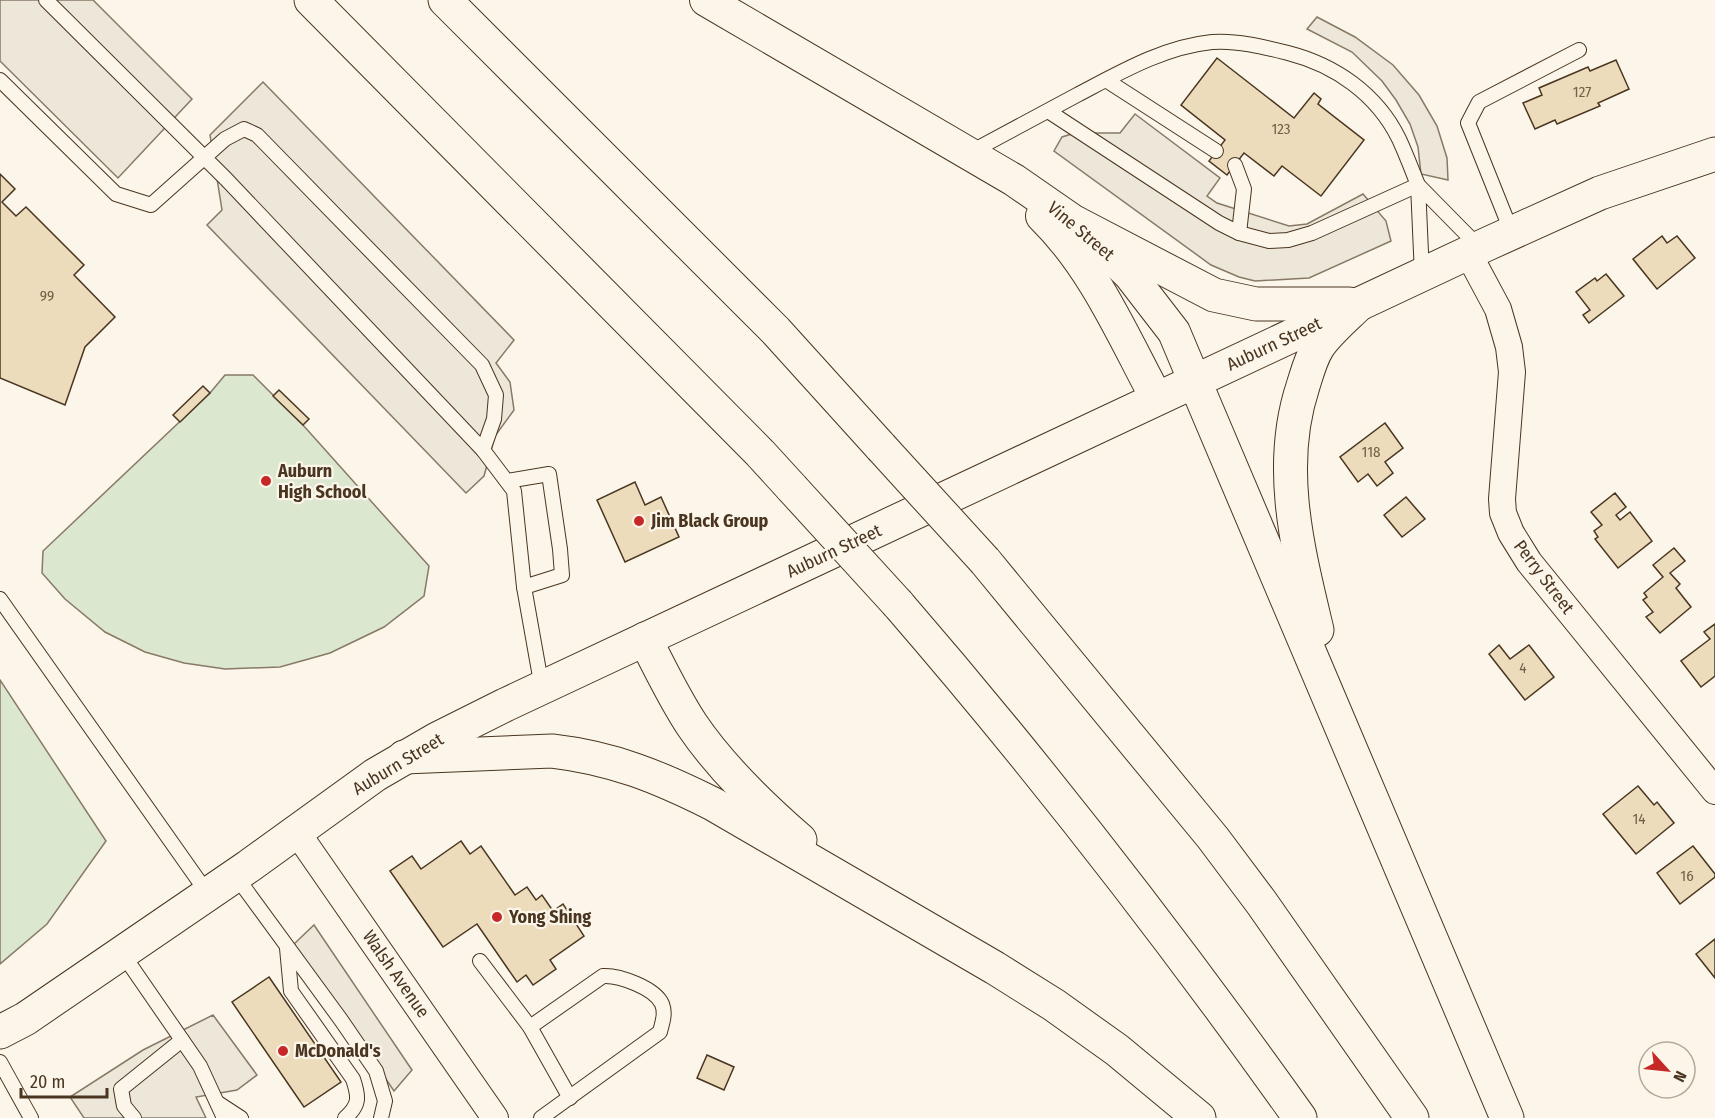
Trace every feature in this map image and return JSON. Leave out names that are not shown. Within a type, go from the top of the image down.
[{"type":"main road","points":[[310,0],[760,453],[898,604],[1000,723],[1091,838],[1259,1060],[1300,1118]]},
{"type":"main road","points":[[445,0],[776,332],[986,561],[1233,865],[1412,1118]]},
{"type":"main road","name":"Auburn Street","points":[[0,1032],[25,1019],[236,876],[366,781],[446,734],[1474,250],[1600,193],[1715,154]]},
{"type":"main road","points":[[1076,223],[1196,287],[1224,298],[1256,304],[1359,304]]},
{"type":"main road","points":[[1338,720],[1298,548],[1289,473],[1295,410],[1307,372],[1318,346],[1359,304]]},
{"type":"main road","points":[[1195,382],[1507,1118]]},
{"type":"main road","points":[[645,639],[688,718],[722,763],[786,827],[869,896]]},
{"type":"main road","points":[[404,757],[552,751],[620,763],[667,781],[713,804],[994,968],[1084,1025],[1150,1075],[1199,1118]]},
{"type":"street","name":"Vine Street","points":[[706,0],[1014,180],[1076,223],[1130,275],[1173,332],[1195,382]]},
{"type":"street","name":"Vine Street","points":[[922,125],[1022,199],[1061,235],[1081,261],[1115,318],[1157,399]]},
{"type":"street","name":"Perry Street","points":[[1474,250],[1498,309],[1509,347],[1512,372],[1502,500],[1506,523],[1529,562],[1715,791]]},
{"type":"street","name":"Walsh Avenue","points":[[296,831],[495,1118]]},
{"type":"lane","points":[[46,0],[205,158],[483,450],[507,481],[514,491],[524,587],[542,688]]},
{"type":"lane","points":[[969,153],[1135,64],[1211,42],[1232,42],[1269,48],[1322,64],[1361,90],[1382,110],[1399,137],[1418,185],[1422,276]]},
{"type":"lane","points":[[1512,233],[1468,123],[1479,102],[1579,50]]},
{"type":"lane","points":[[0,80],[116,194],[151,205],[225,139],[244,129],[257,135],[482,365],[496,395],[495,419],[483,450]]},
{"type":"lane","points":[[1106,80],[1216,151]]},
{"type":"lane","points":[[1048,111],[1219,222],[1239,233],[1269,241],[1288,240],[1312,233],[1418,185]]},
{"type":"lane","points":[[1235,165],[1244,189],[1239,233]]},
{"type":"lane","points":[[1418,185],[1474,250]]},
{"type":"lane","points":[[507,481],[549,474],[562,575],[524,587]]},
{"type":"lane","points":[[0,598],[208,894]]},
{"type":"lane","points":[[236,876],[376,1071],[385,1101],[381,1118]]},
{"type":"lane","points":[[287,947],[291,991],[353,1079],[358,1096],[354,1111],[345,1118]]},
{"type":"lane","points":[[122,953],[200,1066],[224,1118]]},
{"type":"lane","points":[[480,961],[530,1027],[570,1098]]},
{"type":"lane","points":[[530,1027],[603,976],[615,975],[646,989],[661,1002],[664,1016],[660,1032],[541,1118]]},
{"type":"lane","points":[[134,1118],[124,1106],[121,1089],[182,1040]]},
{"type":"lane","points":[[0,1062],[30,1118]]},
{"type":"lane","points":[[216,1101],[241,1118]]},
{"type":"green space","points":[[225,375],[253,375],[303,425],[429,566],[424,596],[384,627],[330,653],[280,667],[225,669],[184,663],[145,652],[105,632],[65,599],[42,573],[43,551],[210,393]]},
{"type":"green space","points":[[0,680],[106,841],[47,924],[0,964]]},
{"type":"shaded area","points":[[0,0],[93,0],[192,99],[118,178],[0,61]]},
{"type":"shaded area","points":[[1317,17],[1355,37],[1393,65],[1419,95],[1437,126],[1447,158],[1448,180],[1421,174],[1418,147],[1410,124],[1396,100],[1382,81],[1352,52],[1307,29]]},
{"type":"shaded area","points":[[263,82],[514,340],[496,363],[510,382],[514,410],[495,436],[484,476],[466,493],[207,225],[222,210],[210,135]]},
{"type":"shaded area","points":[[1135,114],[1220,178],[1207,196],[1217,203],[1289,226],[1307,224],[1363,194],[1386,221],[1391,241],[1309,278],[1255,281],[1211,265],[1054,151],[1062,137],[1075,133],[1120,133]]},
{"type":"shaded area","points":[[314,925],[412,1070],[394,1091],[294,944]]},
{"type":"shaded area","points":[[213,1015],[257,1075],[237,1090],[196,1097],[206,1118],[84,1118],[70,1097],[143,1050]]},
{"type":"building","points":[[1217,58],[1294,118],[1314,93],[1321,99],[1318,104],[1364,140],[1321,196],[1282,166],[1274,176],[1244,153],[1227,175],[1209,161],[1225,140],[1181,105]]},
{"type":"building","points":[[1616,60],[1629,89],[1598,103],[1600,106],[1557,124],[1555,120],[1535,129],[1523,103],[1542,95],[1539,88],[1588,67],[1590,71]]},
{"type":"building","points":[[0,174],[15,189],[2,202],[16,216],[26,207],[84,265],[74,275],[115,317],[85,347],[65,405],[0,378]]},
{"type":"building","points":[[1662,236],[1667,243],[1677,236],[1695,258],[1657,289],[1633,259]]},
{"type":"building","points":[[1606,274],[1624,296],[1589,323],[1583,315],[1590,310],[1576,292],[1595,278],[1597,281]]},
{"type":"building","points":[[203,386],[210,393],[180,422],[173,415]]},
{"type":"building","points":[[279,390],[309,419],[303,425],[273,396]]},
{"type":"building","points":[[1385,423],[1403,448],[1385,462],[1393,473],[1377,486],[1368,474],[1358,482],[1340,457]]},
{"type":"building","name":"Jim Black Group","points":[[635,482],[645,505],[661,497],[679,537],[625,562],[597,500]]},
{"type":"building","points":[[1615,493],[1626,507],[1616,515],[1620,520],[1630,512],[1652,541],[1618,568],[1595,539],[1598,537],[1594,531],[1602,525],[1591,512]]},
{"type":"building","points":[[1406,497],[1425,519],[1402,537],[1384,515]]},
{"type":"building","points":[[1674,548],[1685,561],[1670,573],[1680,584],[1676,588],[1691,607],[1660,633],[1646,617],[1653,612],[1643,600],[1647,597],[1644,593],[1663,577],[1653,565]]},
{"type":"building","points":[[1715,624],[1715,676],[1701,687],[1681,661],[1710,639],[1704,632]]},
{"type":"building","points":[[1499,645],[1510,659],[1529,645],[1554,677],[1525,700],[1489,654]]},
{"type":"building","points":[[1638,786],[1654,805],[1657,802],[1674,823],[1636,854],[1603,814]]},
{"type":"building","name":"Yong Shing","points":[[461,841],[470,854],[481,846],[515,895],[527,887],[536,900],[542,895],[553,911],[563,904],[584,936],[550,960],[556,969],[533,985],[526,975],[517,982],[477,924],[443,947],[390,871],[412,856],[421,869]]},
{"type":"building","points":[[1693,846],[1715,877],[1680,904],[1657,873]]},
{"type":"building","points":[[1715,939],[1715,978],[1696,954]]},
{"type":"building","points":[[269,977],[341,1082],[304,1107],[232,1002]]},
{"type":"building","points":[[707,1055],[734,1067],[724,1090],[697,1078]]},
{"type":"place","name":"Auburn High School","points":[[266,481]]},
{"type":"place","name":"Jim Black Group","points":[[639,521]]},
{"type":"place","name":"Yong Shing","points":[[497,917]]},
{"type":"place","name":"McDonald's","points":[[283,1051]]}]
